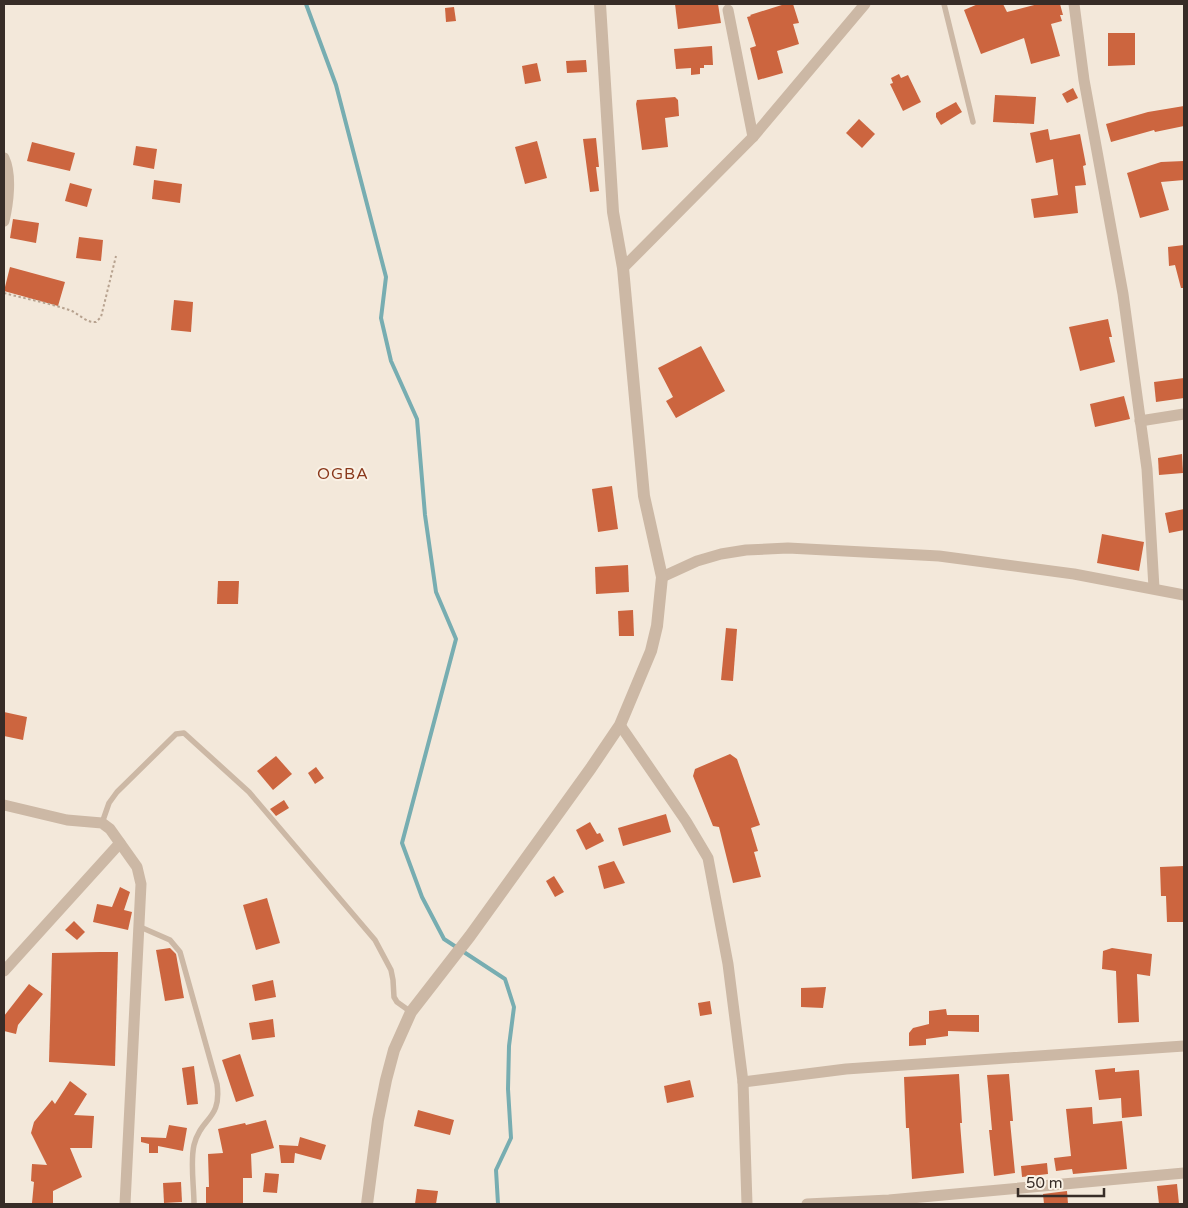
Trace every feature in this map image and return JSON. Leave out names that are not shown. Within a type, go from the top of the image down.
[{"type":"street","points":[[367,1204],[378,1120],[386,1080],[394,1050],[411,1012],[470,936],[620,725],[651,651],[658,626],[662,577],[644,496],[623,268],[613,212],[600,4]]},
{"type":"street","points":[[623,268],[753,137],[865,4]]},
{"type":"street","points":[[1074,4],[1084,80],[1123,294],[1147,469],[1154,588]]},
{"type":"street","points":[[728,10],[753,137]]},
{"type":"street","points":[[4,158],[8,203],[4,221]]},
{"type":"street","points":[[1140,421],[1184,414]]},
{"type":"street","points":[[662,577],[696,561],[721,554],[746,550],[788,548],[939,556],[1074,574],[1184,595]]},
{"type":"street","points":[[620,725],[686,821],[708,858],[728,964],[743,1082],[747,1204]]},
{"type":"street","points":[[4,805],[67,820],[102,823],[110,829],[137,867],[140,884],[125,1204]]},
{"type":"street","points":[[4,971],[120,843]]},
{"type":"street","points":[[743,1082],[846,1069],[1184,1046]]},
{"type":"street","points":[[807,1204],[889,1200],[1184,1173]]},
{"type":"lane","points":[[944,4],[973,122]]},
{"type":"lane","points":[[102,823],[109,803],[117,792],[176,734],[184,733],[250,792],[375,940],[391,970],[394,980],[394,997],[397,1002],[411,1012]]},
{"type":"lane","points":[[138,926],[170,940],[180,952],[217,1084],[218,1096],[215,1112],[202,1128],[194,1145],[194,1204]]},
{"type":"path","points":[[4,293],[61,307],[89,322],[96,322],[101,317],[116,256]]},
{"type":"building","points":[[675,4],[718,4],[721,23],[678,29]]},
{"type":"building","points":[[785,4],[793,4],[799,23],[793,24],[799,44],[777,51],[783,73],[758,80],[750,48],[756,46],[747,17]]},
{"type":"building","points":[[978,4],[1003,4],[1007,12],[1038,4],[1060,4],[1063,15],[1060,15],[1062,21],[1051,24],[1060,56],[1031,64],[1024,38],[981,54],[964,10]]},
{"type":"building","points":[[454,7],[456,21],[446,22],[445,8]]},
{"type":"building","points":[[1108,33],[1135,33],[1135,65],[1108,66]]},
{"type":"building","points":[[712,46],[713,65],[704,65],[704,68],[700,68],[700,74],[691,75],[691,68],[676,69],[674,49]]},
{"type":"building","points":[[586,60],[587,72],[567,73],[566,61]]},
{"type":"building","points":[[537,63],[541,81],[525,84],[522,66]]},
{"type":"building","points":[[899,74],[901,78],[908,75],[921,102],[903,111],[890,84],[893,83],[891,78]]},
{"type":"building","points":[[1073,88],[1078,98],[1067,103],[1062,94]]},
{"type":"building","points":[[995,95],[1036,97],[1034,124],[993,122]]},
{"type":"building","points":[[675,97],[678,100],[679,116],[665,118],[668,147],[642,150],[637,100]]},
{"type":"building","points":[[956,102],[962,112],[941,125],[936,117],[936,113]]},
{"type":"building","points":[[1184,106],[1184,126],[1155,132],[1154,130],[1111,142],[1106,124],[1148,112]]},
{"type":"building","points":[[859,119],[875,134],[862,148],[846,133]]},
{"type":"building","points":[[1048,129],[1050,140],[1080,134],[1086,165],[1083,166],[1086,185],[1075,186],[1078,213],[1034,218],[1031,199],[1058,195],[1053,159],[1036,163],[1030,133]]},
{"type":"building","points":[[596,138],[599,167],[596,167],[599,191],[590,192],[583,139]]},
{"type":"building","points":[[537,141],[547,178],[525,184],[515,147]]},
{"type":"building","points":[[32,142],[75,153],[70,171],[27,161]]},
{"type":"building","points":[[136,146],[157,149],[154,169],[133,165]]},
{"type":"building","points":[[1184,161],[1184,180],[1161,182],[1169,210],[1140,218],[1127,173],[1161,162]]},
{"type":"building","points":[[154,180],[182,184],[180,203],[152,199]]},
{"type":"building","points":[[70,183],[92,189],[87,207],[65,201]]},
{"type":"building","points":[[13,219],[39,223],[36,243],[10,238]]},
{"type":"building","points":[[79,237],[103,240],[101,261],[76,258]]},
{"type":"building","points":[[1184,245],[1184,288],[1181,288],[1175,265],[1169,266],[1168,247]]},
{"type":"building","points":[[10,267],[65,282],[58,306],[4,291]]},
{"type":"building","points":[[174,300],[193,302],[191,332],[171,330]]},
{"type":"building","points":[[1108,319],[1112,337],[1109,337],[1115,362],[1080,371],[1069,327]]},
{"type":"building","points":[[701,346],[725,391],[676,418],[666,401],[673,397],[658,368]]},
{"type":"building","points":[[1184,378],[1184,398],[1156,402],[1154,382]]},
{"type":"building","points":[[1124,396],[1130,419],[1095,427],[1090,404]]},
{"type":"building","points":[[1182,454],[1183,473],[1159,475],[1158,458]]},
{"type":"building","points":[[612,486],[618,529],[598,532],[592,489]]},
{"type":"building","points":[[1184,509],[1184,530],[1169,533],[1165,513]]},
{"type":"building","points":[[1102,534],[1144,542],[1139,571],[1097,563]]},
{"type":"building","points":[[628,565],[629,592],[596,594],[595,567]]},
{"type":"building","points":[[218,581],[239,581],[238,604],[217,604]]},
{"type":"building","points":[[633,610],[634,636],[619,636],[618,611]]},
{"type":"building","points":[[726,628],[737,629],[733,681],[721,680]]},
{"type":"building","points":[[4,712],[27,717],[23,740],[4,736]]},
{"type":"building","points":[[730,754],[737,759],[760,825],[751,828],[758,851],[754,852],[761,877],[733,883],[719,827],[713,826],[693,776],[695,769]]},
{"type":"building","points":[[276,756],[292,774],[273,790],[257,771]]},
{"type":"building","points":[[316,767],[324,778],[315,784],[308,773]]},
{"type":"building","points":[[284,800],[289,808],[276,816],[270,809]]},
{"type":"building","points":[[666,814],[671,832],[623,846],[618,828]]},
{"type":"building","points":[[590,822],[597,834],[600,833],[604,841],[586,850],[576,830]]},
{"type":"building","points":[[614,861],[625,883],[604,889],[598,866]]},
{"type":"building","points":[[1184,866],[1184,922],[1167,922],[1166,896],[1161,896],[1160,867]]},
{"type":"building","points":[[554,876],[564,892],[555,897],[546,881]]},
{"type":"building","points":[[120,887],[130,892],[124,910],[132,912],[128,930],[93,922],[97,904],[112,907]]},
{"type":"building","points":[[267,898],[280,943],[256,950],[243,905]]},
{"type":"building","points":[[74,921],[85,932],[77,940],[65,930]]},
{"type":"building","points":[[170,948],[176,954],[184,998],[165,1001],[156,950]]},
{"type":"building","points":[[1112,948],[1152,954],[1150,976],[1137,974],[1139,1022],[1118,1023],[1116,971],[1102,969],[1103,951]]},
{"type":"building","points":[[118,952],[115,1066],[49,1062],[52,953]]},
{"type":"building","points":[[273,980],[276,997],[255,1001],[252,985]]},
{"type":"building","points":[[29,984],[43,994],[18,1025],[16,1034],[4,1031],[4,1016]]},
{"type":"building","points":[[826,987],[823,1008],[801,1007],[801,988]]},
{"type":"building","points":[[710,1001],[712,1014],[700,1016],[698,1003]]},
{"type":"building","points":[[946,1009],[947,1015],[979,1015],[979,1032],[948,1031],[948,1036],[926,1039],[926,1045],[909,1046],[909,1033],[913,1028],[929,1024],[929,1011]]},
{"type":"building","points":[[273,1019],[275,1037],[252,1040],[249,1023]]},
{"type":"building","points":[[240,1054],[254,1096],[236,1102],[222,1060]]},
{"type":"building","points":[[194,1066],[198,1104],[187,1105],[182,1068]]},
{"type":"building","points":[[1115,1068],[1115,1072],[1139,1070],[1142,1116],[1122,1118],[1121,1098],[1099,1100],[1095,1070]]},
{"type":"building","points":[[959,1074],[964,1173],[912,1179],[909,1128],[906,1128],[904,1077]]},
{"type":"building","points":[[1009,1074],[1013,1121],[1010,1121],[1015,1173],[994,1176],[989,1130],[992,1130],[987,1075]]},
{"type":"building","points":[[690,1080],[694,1097],[667,1103],[664,1086]]},
{"type":"building","points":[[70,1081],[87,1094],[74,1115],[94,1116],[92,1148],[70,1148],[82,1177],[53,1191],[53,1204],[32,1203],[34,1182],[31,1181],[32,1164],[47,1165],[31,1133],[34,1122],[52,1100],[55,1104]]},
{"type":"building","points":[[1092,1107],[1093,1124],[1122,1121],[1127,1169],[1073,1174],[1072,1169],[1056,1171],[1054,1158],[1071,1156],[1066,1109]]},
{"type":"building","points":[[418,1110],[454,1120],[450,1135],[414,1126]]},
{"type":"building","points":[[266,1120],[274,1148],[251,1154],[252,1178],[243,1178],[243,1204],[206,1204],[206,1187],[209,1187],[208,1154],[223,1153],[218,1129]]},
{"type":"building","points":[[169,1125],[187,1128],[183,1151],[158,1146],[158,1153],[149,1153],[149,1144],[141,1142],[141,1137],[166,1138]]},
{"type":"building","points":[[300,1137],[326,1145],[321,1160],[295,1153],[294,1163],[281,1163],[279,1145],[298,1146]]},
{"type":"building","points":[[1047,1163],[1048,1174],[1022,1177],[1021,1166]]},
{"type":"building","points":[[265,1173],[279,1174],[277,1193],[263,1192]]},
{"type":"building","points":[[181,1182],[182,1202],[164,1203],[163,1183]]},
{"type":"building","points":[[1177,1184],[1179,1204],[1159,1204],[1157,1186]]},
{"type":"building","points":[[417,1189],[438,1191],[436,1204],[415,1204]]},
{"type":"building","points":[[1067,1191],[1068,1204],[1044,1204],[1043,1194]]},
{"type":"waterway","points":[[306,4],[336,85],[386,277],[381,318],[391,361],[417,419],[425,515],[436,592],[456,639],[402,843],[422,897],[444,939],[505,979],[514,1007],[509,1046],[508,1089],[511,1138],[496,1170],[498,1204]]},
{"type":"district","name":"OGBA","points":[[343,473]]}]
